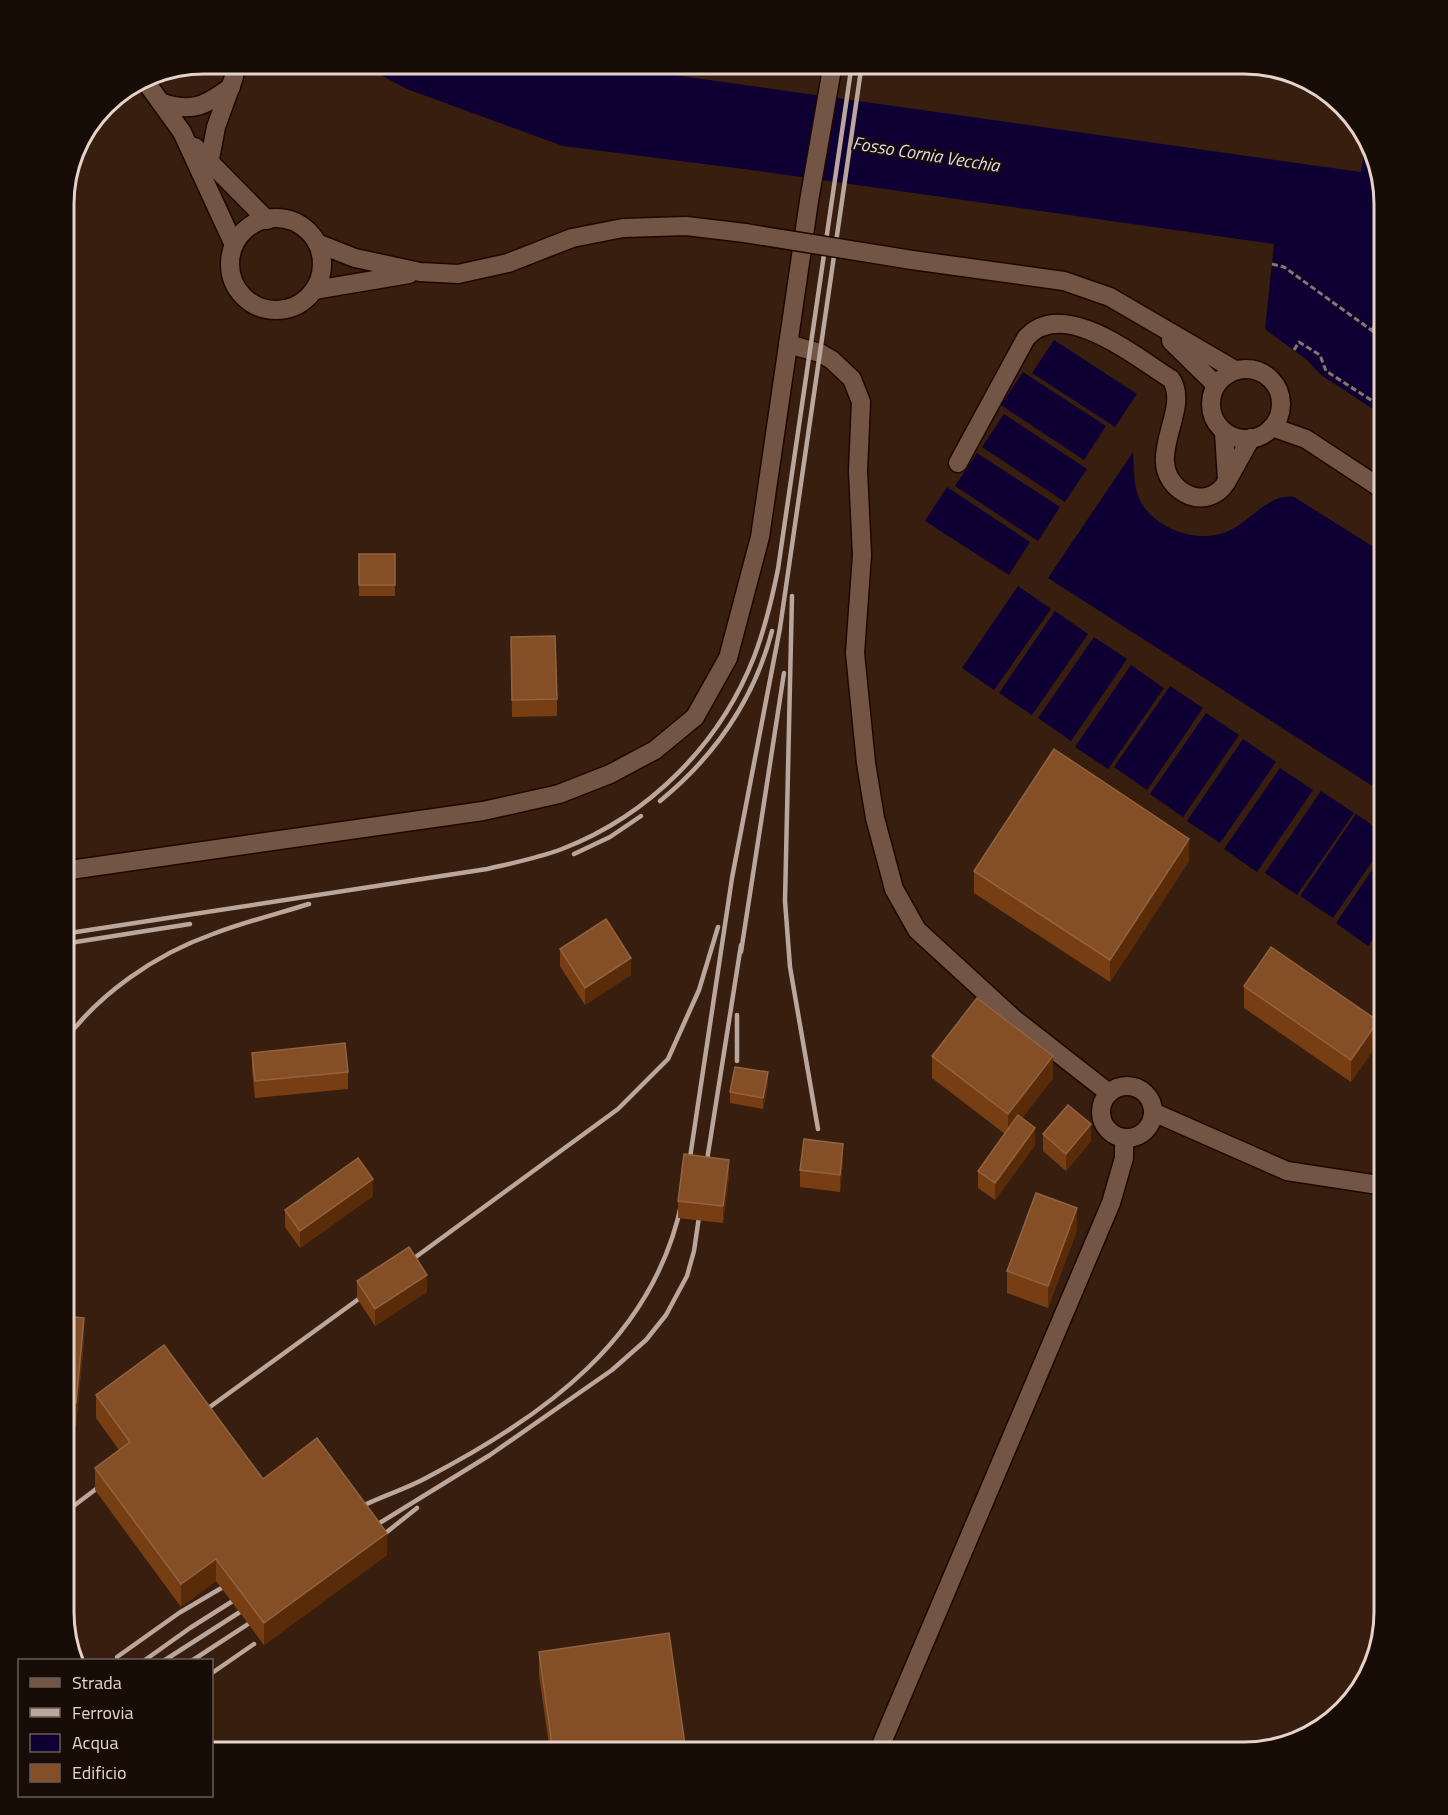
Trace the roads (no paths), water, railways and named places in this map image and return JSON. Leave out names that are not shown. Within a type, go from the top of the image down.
[{"type":"street","points":[[209,164],[216,127],[234,74]]},
{"type":"street","points":[[74,869],[483,812],[559,794],[610,774],[655,750],[695,717],[728,658],[760,537],[813,179],[831,74]]},
{"type":"street","points":[[149,86],[182,132],[209,164],[267,220]]},
{"type":"street","points":[[163,103],[181,109],[199,106],[231,87]]},
{"type":"street","points":[[182,132],[234,245]]},
{"type":"street","points":[[285,219],[298,224],[309,232],[322,256],[319,283],[301,303],[288,309],[274,311],[249,302],[232,280],[230,266],[234,245],[246,230],[258,222],[267,220],[285,219]]},
{"type":"street","points":[[317,243],[355,258],[420,272],[458,274],[508,263],[572,238],[623,228],[686,226],[744,233],[1064,281],[1110,297],[1235,370]]},
{"type":"street","points":[[314,290],[420,272]]},
{"type":"street","points":[[1153,322],[1216,385]]},
{"type":"street","points":[[958,463],[1026,338],[1032,331],[1052,324],[1068,325],[1102,334],[1170,380],[1173,384],[1175,404],[1165,456],[1167,470],[1173,483],[1191,497],[1212,496],[1223,489],[1251,438]]},
{"type":"street","points":[[788,344],[820,353],[832,360],[852,379],[861,402],[858,471],[862,555],[855,653],[866,763],[875,818],[894,889],[917,930],[1013,1018],[1108,1093]]},
{"type":"street","points":[[1235,370],[1255,370],[1264,374],[1277,389],[1280,408],[1272,427],[1264,434],[1251,438],[1233,437],[1224,432],[1212,415],[1212,394],[1216,385],[1227,374],[1235,370]]},
{"type":"street","points":[[1280,408],[1306,439]]},
{"type":"street","points":[[1272,427],[1306,439],[1374,484]]},
{"type":"street","points":[[1224,432],[1227,481]]},
{"type":"street","points":[[1124,1086],[1133,1087],[1147,1096],[1153,1112],[1147,1128],[1133,1137],[1124,1138],[1109,1131],[1101,1117],[1103,1100],[1108,1093],[1124,1086]]},
{"type":"street","points":[[1153,1112],[1287,1171],[1374,1184]]},
{"type":"street","points":[[882,1742],[1111,1203],[1124,1158],[1124,1138]]},
{"type":"water","name":"Fosso Cornia Vecchia","points":[[379,74],[667,74],[1361,172],[1364,153],[1370,170],[1374,204],[1374,410],[1321,375],[1307,360],[1265,329],[1274,244],[759,171],[563,146],[407,89]]},
{"type":"water","points":[[1054,340],[1137,394],[1115,427],[1032,373]]},
{"type":"water","points":[[1023,372],[1106,426],[1084,460],[1001,405]]},
{"type":"water","points":[[1004,414],[1087,469],[1065,502],[982,447]]},
{"type":"water","points":[[1133,452],[1139,498],[1154,518],[1176,531],[1202,536],[1226,532],[1276,499],[1294,497],[1374,547],[1374,787],[1048,578]]},
{"type":"water","points":[[977,453],[1060,507],[1038,541],[955,486]]},
{"type":"water","points":[[947,487],[1030,542],[1009,575],[925,521]]},
{"type":"water","points":[[1018,586],[1051,609],[994,690],[962,668]]},
{"type":"water","points":[[1055,611],[1088,634],[1032,715],[999,693]]},
{"type":"water","points":[[1094,637],[1127,659],[1071,741],[1038,718]]},
{"type":"water","points":[[1131,665],[1164,688],[1108,769],[1075,747]]},
{"type":"water","points":[[1170,686],[1203,708],[1147,790],[1114,767]]},
{"type":"water","points":[[1206,713],[1239,735],[1183,817],[1150,794]]},
{"type":"water","points":[[1243,739],[1276,762],[1220,843],[1187,821]]},
{"type":"water","points":[[1280,768],[1313,790],[1257,872],[1224,849]]},
{"type":"water","points":[[1321,791],[1354,813],[1297,895],[1265,873]]},
{"type":"water","points":[[1356,814],[1374,826],[1374,859],[1333,918],[1300,896]]},
{"type":"water","points":[[1374,867],[1374,937],[1368,946],[1336,923]]},
{"type":"railway","points":[[74,932],[487,869],[535,858],[594,835],[624,817],[678,773],[702,747],[740,689],[758,646],[771,602],[778,569],[850,74]]},
{"type":"railway","points":[[688,1171],[732,878],[780,628],[860,74]]},
{"type":"railway","points":[[792,596],[785,901],[790,967],[818,1129]]},
{"type":"railway","points":[[660,801],[698,765],[730,725],[755,680],[772,631]]},
{"type":"railway","points":[[741,952],[784,673]]},
{"type":"railway","points":[[574,854],[610,837],[641,816]]},
{"type":"railway","points":[[74,1029],[111,992],[150,964],[170,953],[225,930],[309,904]]},
{"type":"railway","points":[[74,942],[190,924]]},
{"type":"railway","points":[[402,1267],[618,1109],[668,1059],[699,990],[718,927]]},
{"type":"railway","points":[[705,1173],[741,945]]},
{"type":"railway","points":[[737,1015],[737,1061]]},
{"type":"railway","points":[[351,1512],[417,1483],[470,1454],[512,1428],[588,1368],[620,1333],[647,1294],[668,1250],[682,1201]]},
{"type":"railway","points":[[365,1532],[490,1455],[612,1370],[646,1340],[666,1315],[687,1276],[694,1251],[701,1203]]},
{"type":"railway","points":[[196,1417],[371,1290]]},
{"type":"railway","points":[[74,1506],[108,1480]]},
{"type":"railway","points":[[373,1543],[417,1508]]},
{"type":"railway","points":[[117,1657],[179,1613],[235,1580]]},
{"type":"railway","points":[[146,1659],[247,1592]]},
{"type":"railway","points":[[167,1659],[254,1603]]},
{"type":"railway","points":[[195,1659],[262,1615]]},
{"type":"railway","points":[[213,1672],[254,1644]]}]
